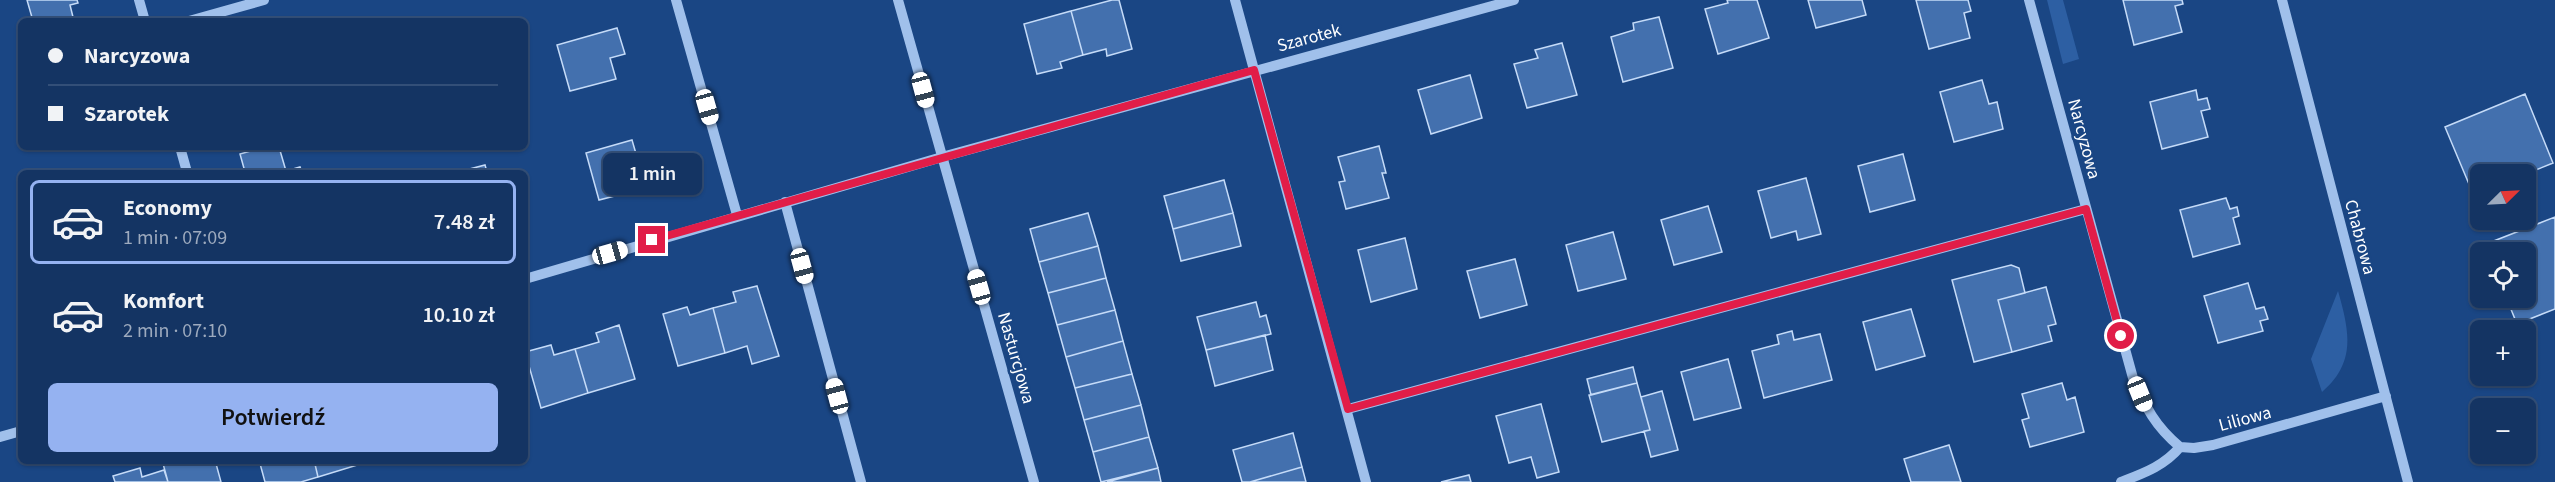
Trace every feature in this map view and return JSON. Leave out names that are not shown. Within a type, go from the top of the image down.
[{"type":"street","points":[[139,0],[144,18]]},
{"type":"street","points":[[200,18],[264,0]]},
{"type":"street","points":[[676,0],[737,215]]},
{"type":"street","name":"Nasturcjowa","points":[[898,0],[1034,482]]},
{"type":"street","points":[[1234,0],[1348,409],[1366,482]]},
{"type":"street","name":"Szarotek","points":[[528,278],[737,215],[942,157],[1514,0]]},
{"type":"street","name":"Narcyzowa","points":[[2029,0],[2133,378],[2147,411],[2163,433],[2180,447]]},
{"type":"street","name":"Chabrowa","points":[[2282,0],[2408,482]]},
{"type":"street","points":[[181,150],[186,170]]},
{"type":"street","points":[[785,202],[861,482]]},
{"type":"street","points":[[1348,409],[2086,209]]},
{"type":"street","name":"Liliowa","points":[[2180,447],[2194,448],[2213,445],[2386,396]]},
{"type":"street","points":[[0,437],[18,431]]},
{"type":"street","points":[[2121,482],[2151,471],[2170,460],[2180,447]]},
{"type":"shaded area","points":[[2047,0],[2063,0],[2079,59],[2063,64]]},
{"type":"shaded area","points":[[2338,291],[2345,319],[2347,345],[2341,369],[2322,392],[2311,359]]},
{"type":"building","points":[[27,0],[77,0],[78,3],[70,5],[73,18],[32,18]]},
{"type":"building","points":[[1119,0],[1132,49],[1107,56],[1106,49],[1083,55],[1071,11]]},
{"type":"building","points":[[1727,0],[1757,0],[1769,38],[1718,54],[1705,9],[1728,3]]},
{"type":"building","points":[[1808,0],[1862,0],[1866,15],[1816,28]]},
{"type":"building","points":[[1916,0],[1968,0],[1971,11],[1964,13],[1970,38],[1929,49]]},
{"type":"building","points":[[2123,0],[2182,0],[2183,4],[2175,6],[2182,32],[2134,45]]},
{"type":"building","points":[[1071,11],[1083,55],[1060,62],[1062,68],[1037,74],[1024,24]]},
{"type":"building","points":[[1659,17],[1673,68],[1623,82],[1611,37],[1634,30],[1633,23]]},
{"type":"building","points":[[617,28],[625,54],[610,58],[616,79],[570,91],[557,45]]},
{"type":"building","points":[[1562,43],[1577,95],[1527,108],[1514,64],[1538,58],[1535,50]]},
{"type":"building","points":[[1470,75],[1482,118],[1431,134],[1418,90]]},
{"type":"building","points":[[1982,80],[1989,104],[1997,102],[2003,129],[1954,142],[1940,92]]},
{"type":"building","points":[[2196,90],[2198,100],[2207,98],[2210,109],[2201,111],[2208,137],[2162,149],[2150,102]]},
{"type":"building","points":[[2525,94],[2553,163],[2536,170],[2536,164],[2470,164],[2470,186],[2445,127]]},
{"type":"building","points":[[632,140],[646,188],[599,200],[586,153]]},
{"type":"building","points":[[1379,146],[1386,173],[1382,173],[1389,198],[1346,209],[1339,182],[1345,181],[1338,157]]},
{"type":"building","points":[[254,150],[280,150],[286,170],[244,170],[240,154]]},
{"type":"building","points":[[1903,154],[1915,200],[1870,212],[1858,166]]},
{"type":"building","points":[[485,165],[486,170],[466,170]]},
{"type":"building","points":[[1806,178],[1821,234],[1798,240],[1796,231],[1771,238],[1758,191]]},
{"type":"building","points":[[1224,180],[1233,213],[1173,229],[1164,196]]},
{"type":"building","points":[[2226,198],[2230,209],[2237,207],[2239,216],[2233,218],[2240,244],[2193,257],[2180,210]]},
{"type":"building","points":[[1708,206],[1722,252],[1674,265],[1661,220]]},
{"type":"building","points":[[1088,213],[1098,246],[1039,262],[1030,229]]},
{"type":"building","points":[[1233,213],[1241,246],[1181,261],[1173,229]]},
{"type":"building","points":[[2555,217],[2555,309],[2527,320],[2515,320],[2510,308],[2536,308],[2536,242],[2491,242],[2522,230],[2536,230],[2536,224]]},
{"type":"building","points":[[1613,232],[1626,279],[1578,291],[1566,245]]},
{"type":"building","points":[[1405,238],[1417,289],[1371,302],[1358,250]]},
{"type":"building","points":[[1098,246],[1106,278],[1048,293],[1039,262]]},
{"type":"building","points":[[1515,259],[1527,305],[1480,318],[1467,271]]},
{"type":"building","points":[[2011,265],[2019,268],[2025,293],[1998,300],[2012,352],[1974,362],[1952,280]]},
{"type":"building","points":[[1106,278],[1115,310],[1057,325],[1048,293]]},
{"type":"building","points":[[2248,283],[2256,309],[2264,307],[2268,319],[2260,321],[2263,331],[2218,343],[2204,296]]},
{"type":"building","points":[[757,286],[779,356],[752,364],[747,346],[725,353],[713,308],[736,302],[733,292]]},
{"type":"building","points":[[2046,287],[2056,324],[2048,326],[2052,341],[2012,352],[1998,300]]},
{"type":"building","points":[[1256,302],[1260,317],[1266,315],[1271,334],[1206,350],[1197,317]]},
{"type":"building","points":[[687,307],[690,315],[713,308],[725,353],[678,366],[663,314]]},
{"type":"building","points":[[1911,309],[1925,356],[1876,370],[1863,322]]},
{"type":"building","points":[[1115,310],[1123,341],[1066,357],[1057,325]]},
{"type":"building","points":[[619,325],[635,379],[588,393],[575,349],[599,342],[596,333]]},
{"type":"building","points":[[1792,331],[1794,340],[1820,334],[1832,380],[1764,398],[1752,351],[1779,344],[1777,335]]},
{"type":"building","points":[[1265,335],[1273,370],[1215,386],[1206,350]]},
{"type":"building","points":[[1123,341],[1132,374],[1075,388],[1066,357]]},
{"type":"building","points":[[551,345],[554,355],[575,349],[588,393],[541,408],[528,362],[528,351]]},
{"type":"building","points":[[1728,359],[1741,408],[1694,420],[1681,372]]},
{"type":"building","points":[[1633,367],[1637,383],[1591,395],[1587,379]]},
{"type":"building","points":[[1132,374],[1141,405],[1084,420],[1075,388]]},
{"type":"building","points":[[1637,383],[1650,430],[1602,442],[1589,395]]},
{"type":"building","points":[[2062,383],[2067,400],[2075,397],[2084,432],[2030,447],[2022,420],[2029,418],[2022,394]]},
{"type":"building","points":[[1662,391],[1678,450],[1651,457],[1644,431],[1650,430],[1641,397]]},
{"type":"building","points":[[1541,404],[1559,472],[1537,478],[1531,457],[1509,463],[1496,416]]},
{"type":"building","points":[[1141,405],[1149,437],[1093,452],[1084,420]]},
{"type":"building","points":[[1293,433],[1302,467],[1250,482],[1242,482],[1233,450]]},
{"type":"building","points":[[1149,437],[1158,468],[1101,482],[1093,452]]},
{"type":"building","points":[[1949,445],[1961,482],[1911,482],[1904,459]]},
{"type":"building","points":[[163,464],[216,464],[221,482],[168,482]]},
{"type":"building","points":[[260,464],[315,464],[318,477],[301,482],[265,482]]},
{"type":"building","points":[[315,464],[361,464],[318,477]]},
{"type":"building","points":[[1302,467],[1306,482],[1250,482]]},
{"type":"building","points":[[140,468],[142,477],[164,470],[168,482],[115,482],[113,476]]},
{"type":"building","points":[[1158,468],[1161,482],[1107,482]]},
{"type":"building","points":[[1469,475],[1471,482],[1441,482]]},
{"type":"route","points":[[652,240],[1254,70],[1348,409],[2086,209],[2121,336]]}]
